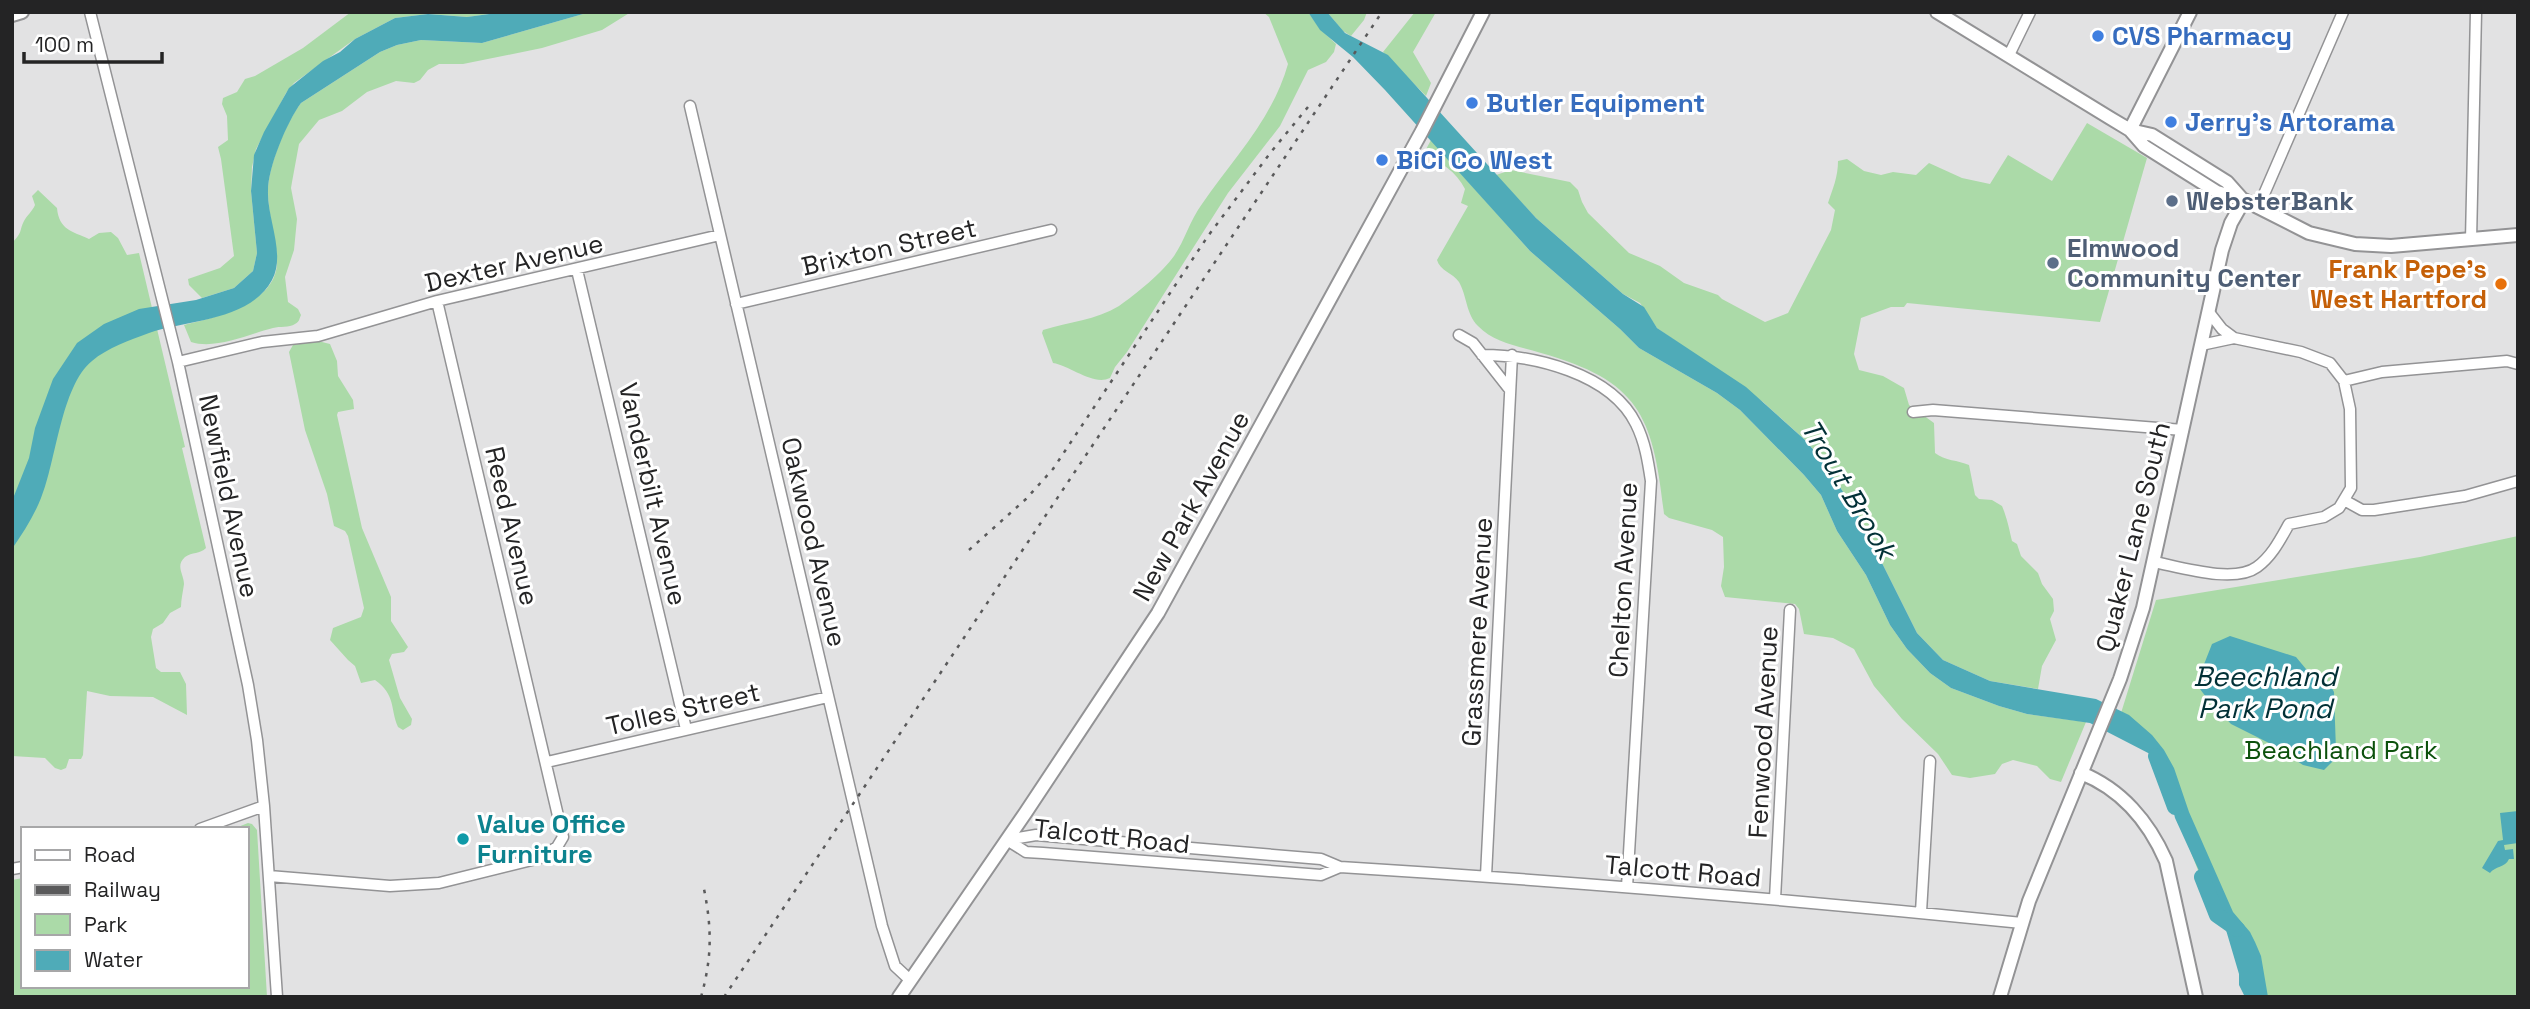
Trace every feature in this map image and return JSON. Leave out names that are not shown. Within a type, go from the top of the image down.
[{"type":"main road","name":"New Park Avenue","points":[[899,997],[1158,613],[1422,131],[1483,12]]},
{"type":"main road","points":[[1937,12],[2130,130],[2144,146],[2217,192],[2244,201],[2309,233],[2355,244],[2391,246],[2518,236]]},
{"type":"main road","points":[[2130,130],[2190,12]]},
{"type":"main road","name":"Quaker Lane South","points":[[2000,997],[2038,876],[2129,655],[2154,562],[2226,236],[2244,201]]},
{"type":"main road","points":[[2081,774],[2107,787],[2128,804],[2145,822],[2157,842],[2171,881],[2196,997]]},
{"type":"street","name":"Newfield Avenue","points":[[90,12],[178,362],[248,685],[264,806],[276,997]]},
{"type":"street","points":[[2009,55],[2030,12]]},
{"type":"street","points":[[2258,208],[2343,12]]},
{"type":"street","points":[[2471,240],[2476,12]]},
{"type":"street","name":"Oakwood Avenue","points":[[690,106],[886,942],[895,966],[910,980]]},
{"type":"street","name":"Brixton Street","points":[[736,304],[1051,230]]},
{"type":"street","name":"Dexter Avenue","points":[[178,362],[262,342],[318,336],[437,301],[720,235]]},
{"type":"street","name":"Vanderbilt Avenue","points":[[577,270],[686,729]]},
{"type":"street","name":"Reed Avenue","points":[[269,876],[415,886],[439,883],[540,858],[557,847],[563,836],[437,301]]},
{"type":"street","points":[[2208,311],[2222,329],[2234,338]]},
{"type":"street","points":[[1459,335],[1473,343],[1510,390]]},
{"type":"street","points":[[2154,562],[2215,573],[2235,574],[2254,570],[2274,551],[2290,524],[2324,517],[2339,508],[2351,488],[2350,409],[2344,381],[2330,363],[2301,352],[2234,338],[2201,345]]},
{"type":"street","points":[[1482,355],[1512,355]]},
{"type":"street","name":"Grassmere Avenue","points":[[1486,876],[1512,355]]},
{"type":"street","name":"Chelton Avenue","points":[[1512,355],[1554,364],[1589,379],[1606,391],[1635,421],[1646,450],[1651,481],[1627,887]]},
{"type":"street","points":[[2344,381],[2394,371],[2507,361],[2518,364]]},
{"type":"street","points":[[1913,412],[1933,410],[2183,430]]},
{"type":"street","points":[[2344,500],[2362,510],[2374,510],[2465,496],[2518,481]]},
{"type":"street","name":"Fenwood Avenue","points":[[1775,899],[1790,610]]},
{"type":"street","name":"Tolles Street","points":[[547,762],[828,697]]},
{"type":"street","points":[[1921,912],[1930,761]]},
{"type":"street","points":[[206,827],[264,806]]},
{"type":"street","name":"Talcott Road","points":[[1007,840],[1036,835],[1321,859],[1340,867],[1775,899],[2022,923]]},
{"type":"street","name":"Talcott Road","points":[[1007,840],[1026,852],[1271,872],[1321,874],[1340,867]]},
{"type":"street","points":[[1163,862],[1164,846]]},
{"type":"street","points":[[1271,872],[1272,855]]},
{"type":"green space","points":[[351,12],[504,12],[467,17],[428,14],[395,18],[355,39],[294,83],[256,149],[252,167],[251,191],[257,253],[253,271],[234,288],[202,298],[189,285],[188,279],[220,268],[234,256],[218,147],[228,140],[223,98],[237,92],[245,79],[303,48]]},
{"type":"green space","points":[[590,12],[631,12],[602,30],[542,48],[463,64],[439,64],[414,83],[396,81],[367,92],[342,111],[319,120],[299,144],[291,188],[297,219],[294,250],[285,277],[288,302],[298,309],[301,315],[299,321],[290,326],[273,328],[222,343],[191,342],[184,325],[241,307],[266,289],[274,277],[277,254],[268,202],[269,183],[278,146],[301,103],[380,52],[397,45],[421,40],[482,43]]},
{"type":"green space","points":[[1263,12],[1308,12],[1320,29],[1336,44],[1334,52],[1326,62],[1308,70],[1280,126],[1228,193],[1110,378],[1089,378],[1053,363],[1043,330],[1110,311],[1156,276],[1174,256],[1198,210],[1263,120],[1288,64],[1269,17]]},
{"type":"green space","points":[[1327,12],[1367,12],[1351,36],[1343,31]]},
{"type":"green space","points":[[1415,12],[1436,12],[1413,52],[1431,83],[1426,96],[1383,52]]},
{"type":"green space","points":[[2087,123],[2147,158],[2100,322],[1907,303],[1904,307],[1891,307],[1861,318],[1854,354],[1859,370],[1883,376],[1904,388],[1909,405],[1934,423],[1935,453],[1969,465],[1975,495],[1979,499],[1992,500],[2002,506],[2012,541],[2017,544],[2021,556],[2038,573],[2053,599],[2054,611],[2050,619],[2056,640],[2042,666],[2038,689],[1990,681],[1943,660],[1917,633],[1856,511],[1805,440],[1763,402],[1657,328],[1640,303],[1623,294],[1536,218],[1496,175],[1511,170],[1570,182],[1578,190],[1588,213],[1629,253],[1660,266],[1684,283],[1718,295],[1765,322],[1788,313],[1831,230],[1835,210],[1828,203],[1838,161],[1847,159],[1864,171],[1881,175],[1893,172],[1916,175],[1929,163],[1962,178],[1990,184],[2008,155],[2052,181]]},
{"type":"green space","points":[[1431,140],[1530,251],[1639,348],[1717,393],[1740,410],[1804,475],[1821,495],[1837,531],[1866,575],[1890,625],[1907,649],[1930,673],[1951,688],[1999,706],[2027,714],[2086,722],[2061,782],[2050,779],[2037,766],[2013,760],[2002,764],[1995,774],[1970,778],[1952,775],[1938,754],[1902,719],[1874,686],[1854,649],[1833,638],[1804,634],[1799,609],[1795,604],[1725,597],[1721,586],[1724,567],[1723,537],[1712,530],[1669,518],[1664,514],[1654,451],[1646,427],[1636,407],[1621,390],[1574,364],[1499,340],[1484,332],[1474,321],[1459,282],[1441,267],[1437,260],[1468,206],[1461,203],[1465,189],[1453,172],[1424,153]]},
{"type":"green space","points":[[38,190],[57,208],[60,221],[67,229],[89,239],[99,233],[111,232],[118,238],[127,255],[139,253],[206,548],[182,560],[180,567],[184,584],[181,607],[153,629],[151,637],[156,668],[161,672],[180,672],[186,684],[187,715],[153,697],[110,696],[87,691],[83,755],[81,759],[69,759],[66,768],[61,770],[45,758],[12,756],[12,243],[35,205],[32,196]]},
{"type":"green space","points":[[318,341],[330,344],[337,361],[338,376],[353,400],[354,409],[338,412],[337,415],[362,528],[391,597],[391,621],[408,647],[404,652],[392,654],[389,660],[400,698],[412,719],[411,725],[403,730],[398,727],[391,702],[382,686],[375,680],[361,683],[355,666],[330,640],[333,628],[361,617],[364,608],[348,536],[345,531],[334,526],[327,494],[305,430],[289,352],[293,345]]},
{"type":"green space","name":"Beachland Park","points":[[2518,536],[2518,996],[2247,997],[2244,935],[2215,914],[2152,752],[2117,726],[2156,600],[2420,557]]},
{"type":"green space","points":[[248,823],[257,830],[267,997],[12,997],[12,880],[21,878],[21,988],[248,988],[248,827],[238,827]]},
{"type":"water","points":[[504,12],[590,12],[482,43],[421,40],[397,45],[380,52],[301,103],[279,145],[269,181],[268,202],[277,248],[276,270],[272,280],[262,294],[249,304],[216,317],[149,333],[112,348],[92,361],[73,388],[60,425],[41,498],[12,549],[12,501],[29,458],[35,428],[53,379],[77,343],[104,324],[139,309],[196,300],[234,288],[253,271],[257,253],[251,191],[254,155],[289,88],[355,39],[395,18],[428,14],[467,17]]},
{"type":"water","points":[[1308,12],[1327,12],[1345,33],[1388,55],[1536,218],[1623,294],[1644,307],[1657,328],[1746,387],[1805,440],[1856,511],[1917,633],[1943,660],[1990,681],[2096,699],[2129,715],[2152,735],[2174,768],[2189,812],[2233,912],[2255,942],[2261,956],[2268,997],[2245,997],[2239,985],[2239,974],[2226,930],[2175,818],[2168,787],[2152,755],[2090,723],[2027,714],[1999,706],[1951,688],[1930,673],[1907,649],[1890,625],[1866,575],[1837,531],[1821,495],[1804,475],[1740,410],[1717,393],[1639,348],[1530,251],[1385,90],[1353,57],[1320,30]]},
{"type":"water","name":"Beechland Park Pond","points":[[2230,636],[2296,657],[2306,669],[2328,681],[2334,692],[2336,751],[2333,761],[2324,770],[2303,765],[2273,745],[2231,724],[2200,689],[2199,677],[2212,644]]},
{"type":"water","points":[[2518,811],[2518,843],[2504,845],[2505,850],[2513,849],[2514,859],[2509,859],[2490,873],[2482,868],[2498,841],[2503,840],[2500,813]]},
{"type":"waterway","name":"Trout Brook","points":[[2156,756],[2175,807]]},
{"type":"waterway","name":"Trout Brook","points":[[2202,877],[2217,915],[2237,929]]},
{"type":"railway","points":[[724,997],[1382,12]]},
{"type":"railway","points":[[969,550],[1026,499],[1053,469],[1208,236],[1308,107]]},
{"type":"railway","points":[[701,997],[710,943],[704,889]]},
{"type":"place","name":"CVS Pharmacy","points":[[2098,36]]},
{"type":"place","name":"Butler Equipment","points":[[1472,103]]},
{"type":"place","name":"Jerry's Artorama","points":[[2171,122]]},
{"type":"place","name":"BiCi Co West","points":[[1382,160]]},
{"type":"place","name":"WebsterBank","points":[[2172,201]]},
{"type":"place","name":"Elmwood Community Center","points":[[2053,263]]},
{"type":"place","name":"Frank Pepe's West Hartford","points":[[2501,284]]},
{"type":"place","name":"Value Office Furniture","points":[[463,839]]}]
